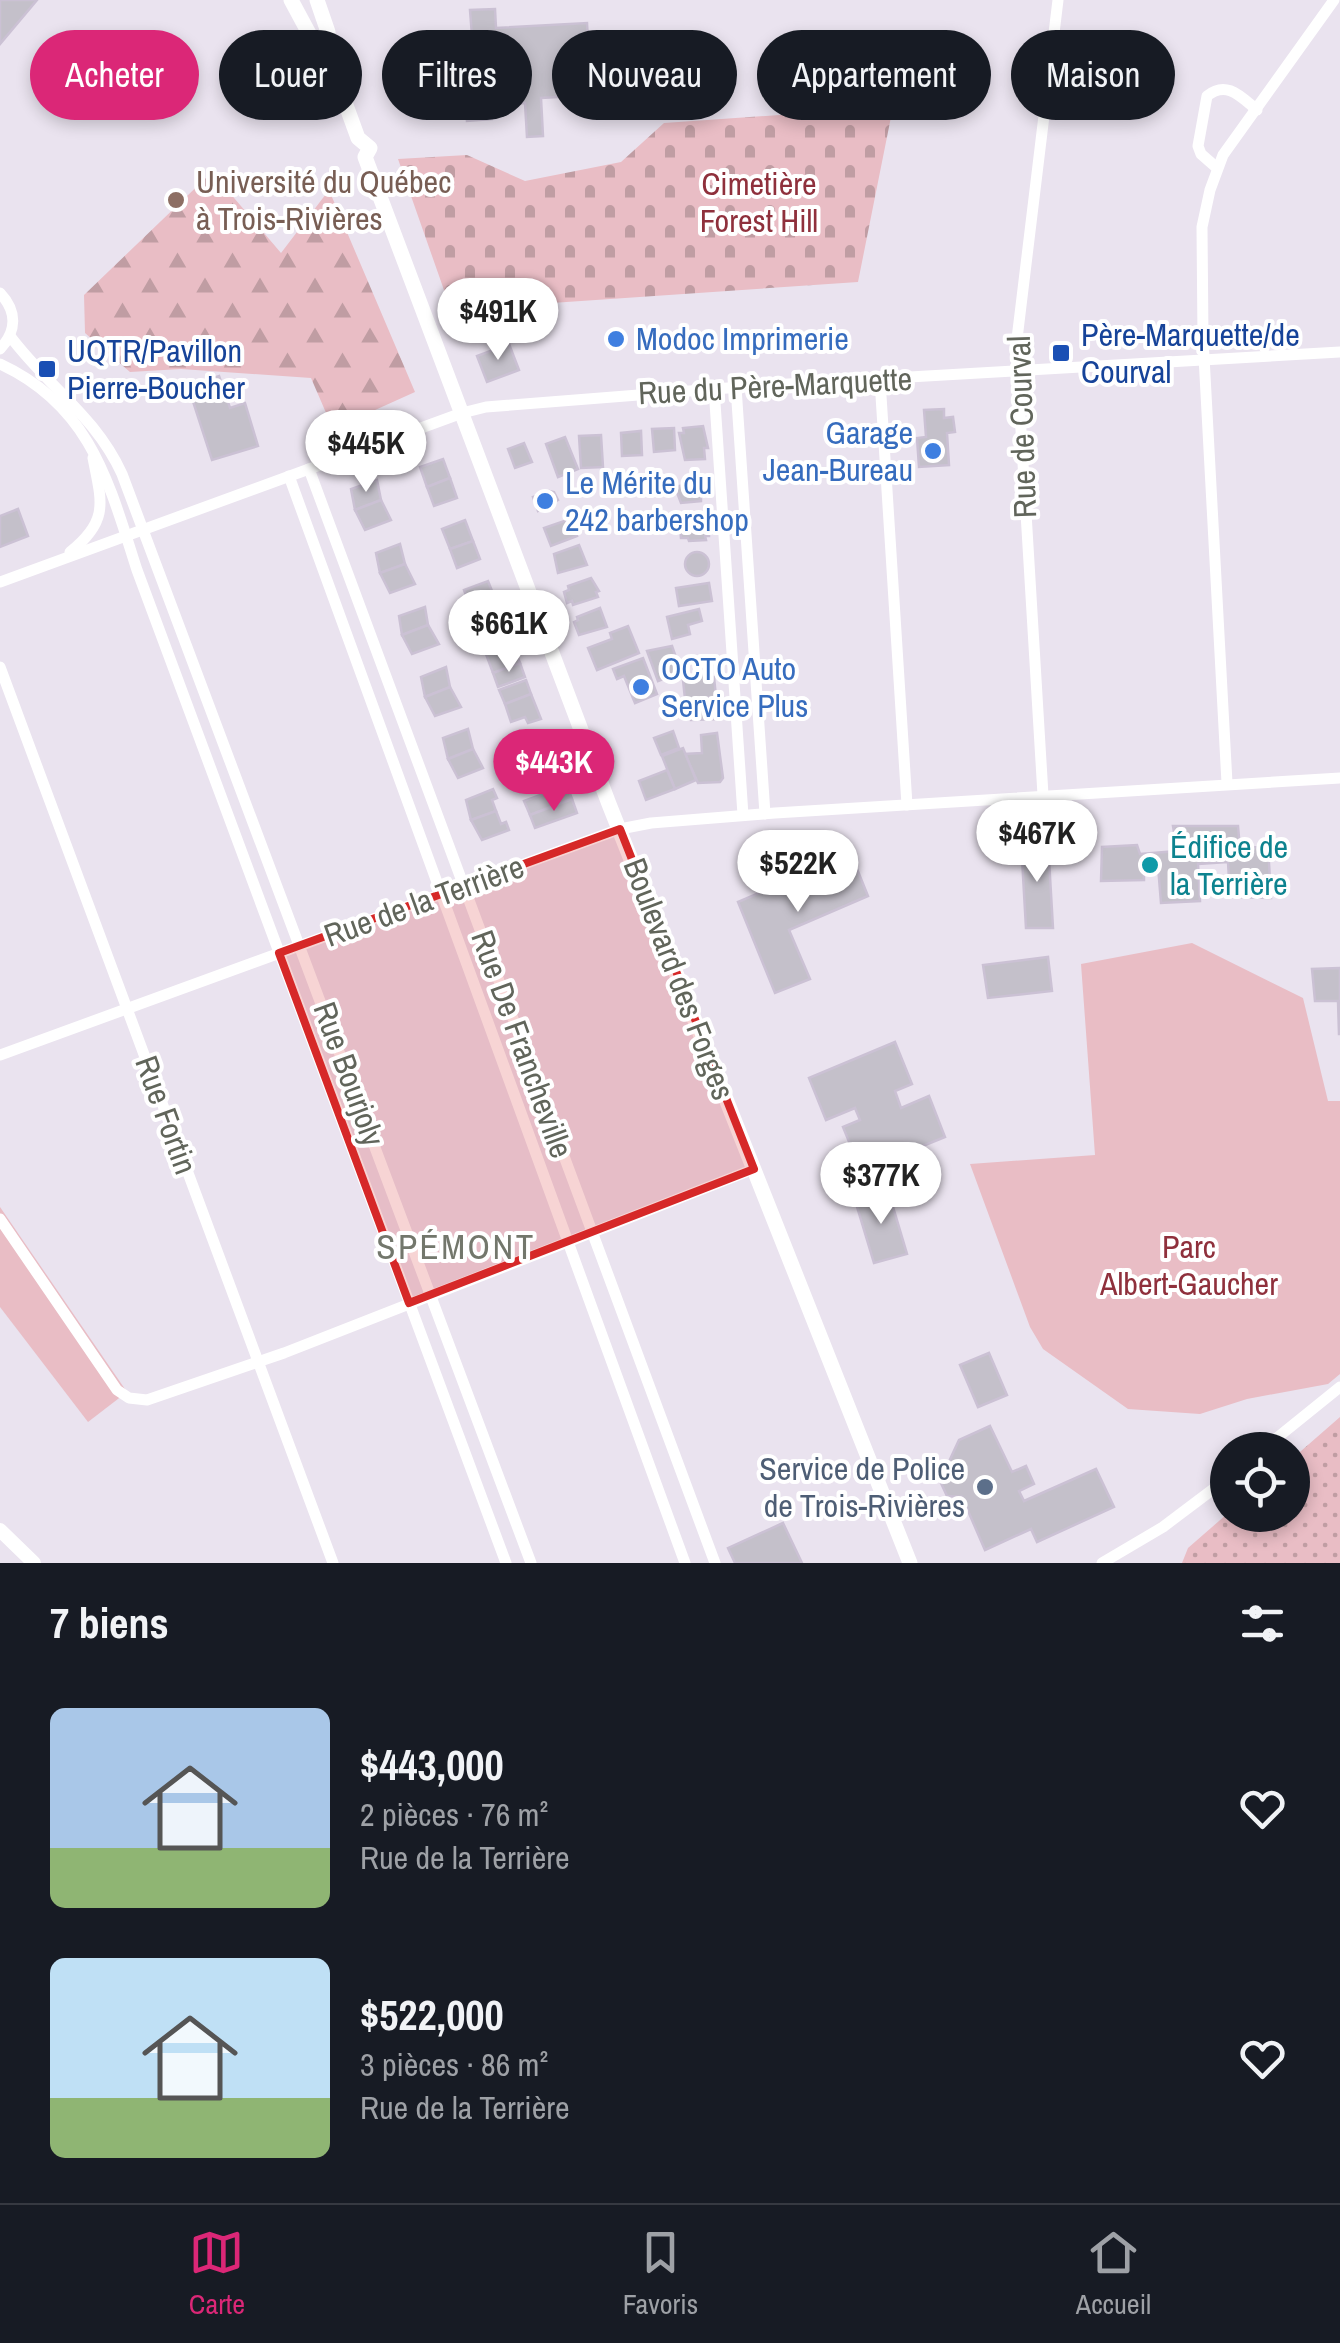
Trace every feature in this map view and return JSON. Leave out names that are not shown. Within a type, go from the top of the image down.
[{"type":"main road","name":"Boulevard des Forges","points":[[291,0],[308,30]]},
{"type":"main road","name":"Boulevard des Forges","points":[[316,0],[327,30]]},
{"type":"main road","name":"Boulevard des Forges","points":[[351,120],[358,138],[370,148],[365,157],[620,829],[910,1563]]},
{"type":"street","name":"Rue de Courval","points":[[1042,796],[1016,347],[1058,0]]},
{"type":"street","points":[[1227,784],[1204,362],[1202,227],[1217,168],[1334,0]]},
{"type":"street","points":[[1217,168],[1198,146],[1207,96],[1218,89],[1230,90],[1257,110]]},
{"type":"street","points":[[0,293],[13,313],[10,336],[0,349]]},
{"type":"street","name":"Rue Bourjoly","points":[[10,336],[100,433],[122,474],[531,1563]]},
{"type":"street","name":"Rue du Père-Marquette","points":[[0,582],[486,407],[714,388],[1340,352]]},
{"type":"street","points":[[0,364],[42,391],[75,422],[91,444],[100,498],[98,521],[89,536],[63,558]]},
{"type":"street","points":[[880,380],[907,805]]},
{"type":"street","points":[[736,387],[765,814]]},
{"type":"street","points":[[714,388],[743,816]]},
{"type":"street","name":"Rue Bourjoly","points":[[91,444],[102,465],[506,1563]]},
{"type":"street","name":"Rue De Francheville","points":[[309,469],[715,1563]]},
{"type":"street","name":"Rue De Francheville","points":[[289,476],[686,1563]]},
{"type":"street","name":"Rue Fortin","points":[[0,666],[333,1563]]},
{"type":"street","name":"Rue de la Terrière","points":[[0,1055],[620,829],[765,814],[1340,778]]},
{"type":"street","points":[[0,1219],[113,1385],[133,1399],[157,1398],[754,1170]]},
{"type":"street","points":[[1284,1432],[1340,1387]]},
{"type":"street","points":[[1102,1563],[1163,1527],[1210,1492]]},
{"type":"street","points":[[0,1530],[32,1562]]},
{"type":"highlighted area","points":[[620,829],[754,1169],[409,1303],[279,953]]},
{"type":"green space","name":"Cimetière Forest Hill","points":[[737,118],[890,120],[858,282],[451,310],[398,159],[467,155],[525,181],[621,162],[664,123]]},
{"type":"green space","points":[[212,172],[281,253],[329,190],[415,392],[333,429],[311,378],[181,369],[130,372],[85,333],[84,295]]},
{"type":"green space","name":"Parc Albert-Gaucher","points":[[1192,943],[1303,998],[1328,1101],[1340,1101],[1340,1374],[1328,1384],[1247,1399],[1200,1414],[1128,1409],[1043,1349],[1030,1327],[970,1164],[1095,1155],[1081,964]]},
{"type":"green space","points":[[0,1207],[127,1392],[88,1422],[0,1307]]},
{"type":"green space","points":[[1340,1417],[1340,1563],[1182,1563],[1188,1548],[1210,1529],[1210,1532],[1310,1532],[1310,1443]]},
{"type":"building","points":[[0,0],[37,0],[0,44]]},
{"type":"building","points":[[495,9],[496,28],[587,23],[587,30],[552,30],[552,97],[541,98],[543,136],[527,137],[526,120],[532,120],[532,30],[472,30],[470,10]]},
{"type":"building","points":[[509,344],[519,370],[487,382],[477,356]]},
{"type":"building","points":[[219,376],[230,408],[245,403],[258,446],[212,460],[188,386]]},
{"type":"building","name":"Garage Jean-Bureau","points":[[944,409],[944,418],[953,417],[955,432],[947,433],[949,465],[919,467],[917,438],[926,437],[924,410]]},
{"type":"building","points":[[703,426],[708,448],[704,448],[705,459],[685,460],[679,433],[684,433],[683,428]]},
{"type":"building","points":[[674,428],[675,450],[654,452],[652,429]]},
{"type":"building","points":[[641,431],[642,455],[622,456],[621,433]]},
{"type":"building","points":[[601,435],[603,467],[581,468],[579,436]]},
{"type":"building","points":[[565,437],[578,469],[558,477],[546,444]]},
{"type":"building","points":[[524,443],[532,462],[515,468],[508,449]]},
{"type":"building","points":[[443,459],[450,478],[427,487],[420,467]]},
{"type":"building","points":[[450,478],[457,498],[434,506],[427,487]]},
{"type":"building","points":[[377,480],[381,500],[355,510],[351,489]]},
{"type":"building","points":[[700,484],[705,496],[701,501],[681,503],[676,490],[679,486]]},
{"type":"building","name":"Le Mérite du 242 barbershop","points":[[549,491],[558,500],[538,511],[533,497]]},
{"type":"building","points":[[381,500],[391,520],[365,530],[355,510]]},
{"type":"building","points":[[18,509],[28,536],[0,547],[0,516]]},
{"type":"building","points":[[570,519],[577,536],[551,546],[544,528]]},
{"type":"building","points":[[465,520],[473,541],[450,549],[442,529]]},
{"type":"building","points":[[680,527],[709,527],[706,540],[681,538]]},
{"type":"building","points":[[473,541],[480,559],[457,568],[450,549]]},
{"type":"building","points":[[400,544],[405,564],[380,573],[376,553]]},
{"type":"building","points":[[579,545],[587,565],[558,573],[554,554]]},
{"type":"building","points":[[697,552],[706,555],[706,573],[697,576],[688,573],[685,564],[688,555]]},
{"type":"building","points":[[405,564],[415,584],[390,593],[380,573]]},
{"type":"building","points":[[591,578],[599,591],[598,597],[573,605],[572,601],[567,603],[564,592],[569,590],[568,586]]},
{"type":"building","points":[[488,581],[496,601],[471,610],[464,590]]},
{"type":"building","points":[[709,583],[712,601],[679,606],[676,588]]},
{"type":"building","points":[[496,601],[503,621],[479,630],[471,610]]},
{"type":"building","points":[[425,607],[428,625],[402,635],[399,616]]},
{"type":"building","points":[[600,608],[607,627],[579,635],[574,622],[577,617]]},
{"type":"building","points":[[699,609],[702,621],[688,625],[690,634],[672,639],[667,617]]},
{"type":"building","points":[[428,625],[439,644],[412,654],[402,635]]},
{"type":"building","points":[[628,626],[639,653],[597,670],[588,648],[612,639],[610,633]]},
{"type":"building","points":[[510,637],[520,663],[493,673],[483,646]]},
{"type":"building","points":[[672,646],[681,672],[658,681],[647,651]]},
{"type":"building","name":"OCTO Auto Service Plus","points":[[643,658],[657,694],[635,703],[624,676],[617,679],[613,669]]},
{"type":"building","points":[[520,663],[525,677],[498,687],[493,673]]},
{"type":"building","points":[[446,667],[450,687],[425,697],[421,677]]},
{"type":"building","points":[[707,673],[707,677],[714,677],[716,697],[685,699],[683,680]]},
{"type":"building","points":[[526,680],[531,694],[505,704],[499,690]]},
{"type":"building","points":[[450,687],[461,707],[435,716],[425,697]]},
{"type":"building","points":[[531,694],[541,719],[528,723],[525,717],[511,722],[505,704]]},
{"type":"building","points":[[718,699],[719,719],[691,720],[690,706],[698,705],[698,700]]},
{"type":"building","points":[[468,729],[473,749],[448,759],[443,738]]},
{"type":"building","points":[[673,731],[679,748],[661,755],[654,738]]},
{"type":"building","points":[[717,733],[723,778],[720,782],[698,783],[685,754],[702,753],[701,735]]},
{"type":"building","points":[[545,734],[553,755],[530,763],[523,743]]},
{"type":"building","points":[[683,748],[696,780],[675,789],[662,756]]},
{"type":"building","points":[[473,749],[483,768],[458,778],[448,759]]},
{"type":"building","points":[[553,755],[560,774],[537,783],[530,763]]},
{"type":"building","points":[[667,770],[675,789],[646,800],[639,781]]},
{"type":"building","points":[[567,785],[572,799],[530,815],[524,801]]},
{"type":"building","points":[[493,789],[496,811],[471,820],[466,800]]},
{"type":"building","points":[[572,799],[577,813],[535,828],[530,815]]},
{"type":"building","points":[[496,811],[501,824],[506,822],[509,830],[482,840],[471,820]]},
{"type":"building","name":"Édifice de la Terrière","points":[[1173,826],[1238,826],[1240,849],[1268,846],[1271,898],[1230,897],[1228,862],[1198,864],[1200,901],[1161,903],[1158,866],[1144,866],[1144,880],[1101,881],[1102,847],[1137,845],[1140,854],[1177,851]]},
{"type":"building","points":[[1021,841],[1048,842],[1053,928],[1026,928]]},
{"type":"building","points":[[851,854],[868,896],[789,930],[810,979],[775,993],[738,902]]},
{"type":"building","points":[[1048,957],[1052,991],[988,998],[983,965]]},
{"type":"building","points":[[1340,968],[1339,1034],[1338,1001],[1315,1001],[1312,969]]},
{"type":"building","points":[[895,1042],[912,1084],[895,1091],[901,1108],[929,1096],[945,1137],[861,1171],[843,1127],[860,1120],[855,1108],[826,1120],[809,1078]]},
{"type":"building","points":[[888,1190],[907,1254],[874,1263],[855,1200]]},
{"type":"building","points":[[989,1353],[1007,1395],[978,1407],[960,1365]]},
{"type":"building","name":"Service de Police de Trois-Rivières","points":[[990,1426],[1012,1472],[1026,1466],[1034,1484],[1019,1491],[1024,1501],[1096,1469],[1114,1507],[1037,1542],[1031,1529],[985,1550],[962,1497],[947,1496],[940,1481],[959,1440]]},
{"type":"building","points":[[783,1523],[802,1563],[735,1563],[728,1548]]},
{"type":"place","name":"Université du Québec à Trois-Rivières","points":[[176,200]]},
{"type":"place","name":"Modoc Imprimerie","points":[[616,339]]},
{"type":"place","name":"Père-Marquette/de Courval","points":[[1061,353]]},
{"type":"place","name":"UQTR/Pavillon Pierre-Boucher","points":[[47,369]]},
{"type":"place","name":"Garage Jean-Bureau","points":[[933,451]]},
{"type":"place","name":"Le Mérite du 242 barbershop","points":[[545,501]]},
{"type":"place","name":"OCTO Auto Service Plus","points":[[641,687]]},
{"type":"place","name":"Édifice de la Terrière","points":[[1150,865]]},
{"type":"place","name":"Service de Police de Trois-Rivières","points":[[985,1487]]},
{"type":"district","name":"SPÉMONT","points":[[456,1247]]}]
